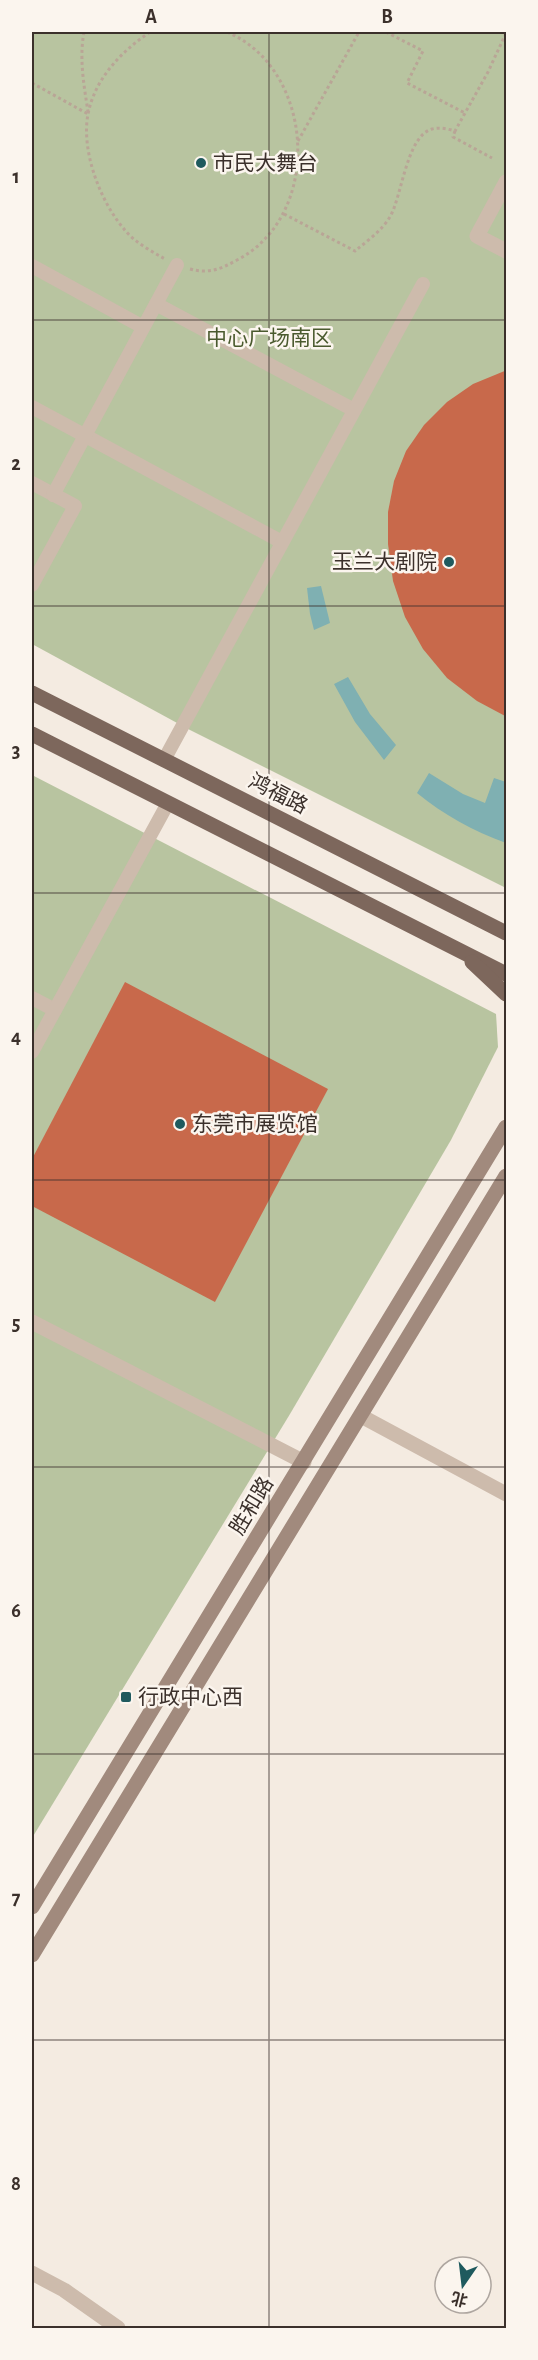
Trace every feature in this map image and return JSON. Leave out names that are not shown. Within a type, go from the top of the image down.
[{"type":"main road","name":"鸿福路","points":[[32,693],[507,933]]},
{"type":"main road","points":[[32,734],[507,974]]},
{"type":"main road","points":[[468,913],[507,926]]},
{"type":"main road","points":[[456,948],[507,994]]},
{"type":"main road","name":"胜和路","points":[[32,1907],[507,1127]]},
{"type":"main road","points":[[32,1955],[507,1176]]},
{"type":"street","points":[[507,182],[477,236],[507,251]]},
{"type":"street","points":[[53,495],[177,265]]},
{"type":"street","points":[[32,266],[143,327]]},
{"type":"street","points":[[164,760],[423,284]]},
{"type":"street","points":[[156,304],[354,410]]},
{"type":"street","points":[[32,406],[282,542]]},
{"type":"street","points":[[32,483],[75,506],[32,585]]},
{"type":"street","points":[[32,1052],[168,802]]},
{"type":"street","points":[[32,998],[55,1010]]},
{"type":"street","points":[[32,1322],[304,1462]]},
{"type":"street","points":[[361,1416],[507,1494]]},
{"type":"street","points":[[32,2273],[64,2290],[118,2328]]},
{"type":"path","points":[[84,32],[81,47],[88,114],[88,141],[93,167],[104,201],[125,231],[148,249],[177,265],[203,273],[225,267],[250,254],[266,237],[284,214],[298,164],[297,124],[289,97],[270,65],[243,38],[227,32]]},
{"type":"path","points":[[88,114],[100,82],[114,63],[134,43],[150,32]]},
{"type":"path","points":[[297,142],[359,32]]},
{"type":"path","points":[[386,32],[423,51],[407,83],[465,113]]},
{"type":"path","points":[[492,158],[453,137],[507,33]]},
{"type":"path","points":[[32,83],[88,114]]},
{"type":"path","points":[[284,214],[355,251],[390,217],[408,162],[419,139],[434,128],[455,131]]},
{"type":"green space","name":"中心广场南区","points":[[32,32],[506,32],[506,888],[190,730],[32,644]]},
{"type":"green space","points":[[32,775],[496,1014],[498,1047],[451,1140],[290,1414],[32,1838]]},
{"type":"water","points":[[321,586],[330,623],[314,630],[307,588]]},
{"type":"water","points":[[348,677],[370,714],[396,745],[384,760],[355,722],[334,684]]},
{"type":"water","points":[[429,773],[463,794],[485,803],[494,778],[506,782],[506,843],[459,822],[417,793]]},
{"type":"building","name":"玉兰大剧院","points":[[507,370],[507,717],[477,701],[447,678],[423,649],[405,617],[393,581],[388,544],[388,512],[394,481],[406,451],[424,425],[447,402],[473,384]]},
{"type":"building","name":"东莞市展览馆","points":[[125,982],[328,1089],[215,1302],[32,1206],[32,1159]]},
{"type":"place","name":"市民大舞台","points":[[201,163]]},
{"type":"place","name":"玉兰大剧院","points":[[449,562]]},
{"type":"place","name":"东莞市展览馆","points":[[180,1124]]},
{"type":"place","name":"行政中心西","points":[[126,1697]]}]
